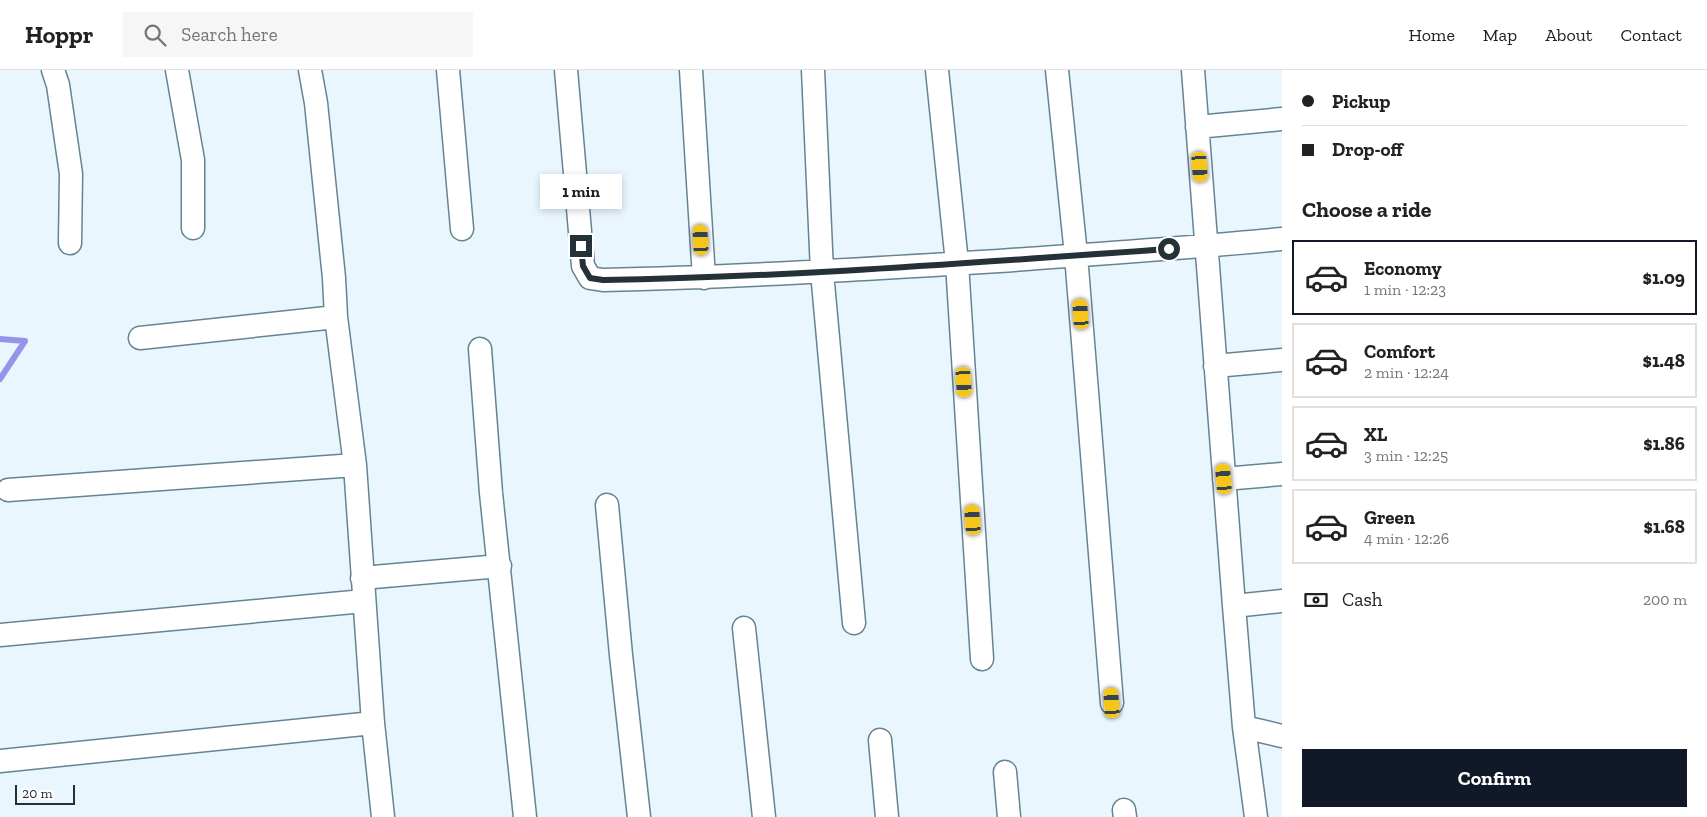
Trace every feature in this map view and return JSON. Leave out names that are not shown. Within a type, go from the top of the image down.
[{"type":"street","points":[[53,70],[58,85],[71,174],[70,243]]},
{"type":"street","points":[[177,70],[193,160],[193,228]]},
{"type":"street","points":[[310,70],[316,102],[334,278],[336,317],[355,465],[373,723],[383,817]]},
{"type":"street","points":[[448,70],[462,229]]},
{"type":"street","points":[[566,70],[583,266],[590,278],[603,280],[704,278],[822,272],[1206,246],[1282,239]]},
{"type":"street","points":[[691,70],[704,278]]},
{"type":"street","points":[[813,70],[822,272],[854,623]]},
{"type":"street","points":[[937,70],[956,263],[982,659]]},
{"type":"street","points":[[1057,70],[1076,255],[1112,703]]},
{"type":"street","points":[[1193,70],[1244,726],[1256,817]]},
{"type":"street","points":[[1197,127],[1282,118]]},
{"type":"street","points":[[140,338],[336,317]]},
{"type":"street","points":[[480,349],[492,493],[525,817]]},
{"type":"street","points":[[1215,366],[1282,360]]},
{"type":"street","points":[[8,490],[355,465]]},
{"type":"street","points":[[1224,479],[1282,474]]},
{"type":"street","points":[[607,505],[639,817]]},
{"type":"street","points":[[362,578],[500,566]]},
{"type":"street","points":[[0,635],[364,601]]},
{"type":"street","points":[[1234,606],[1282,601]]},
{"type":"street","points":[[744,628],[764,817]]},
{"type":"street","points":[[0,761],[373,723]]},
{"type":"street","points":[[1244,726],[1282,723]]},
{"type":"street","points":[[1244,726],[1282,736]]},
{"type":"street","points":[[880,740],[887,817]]},
{"type":"street","points":[[1004,772],[1009,817]]},
{"type":"waterway","points":[[0,339],[25,341],[0,379]]},
{"type":"route","points":[[581,246],[583,266],[590,278],[603,280],[704,278],[822,272],[1169,249]]}]
